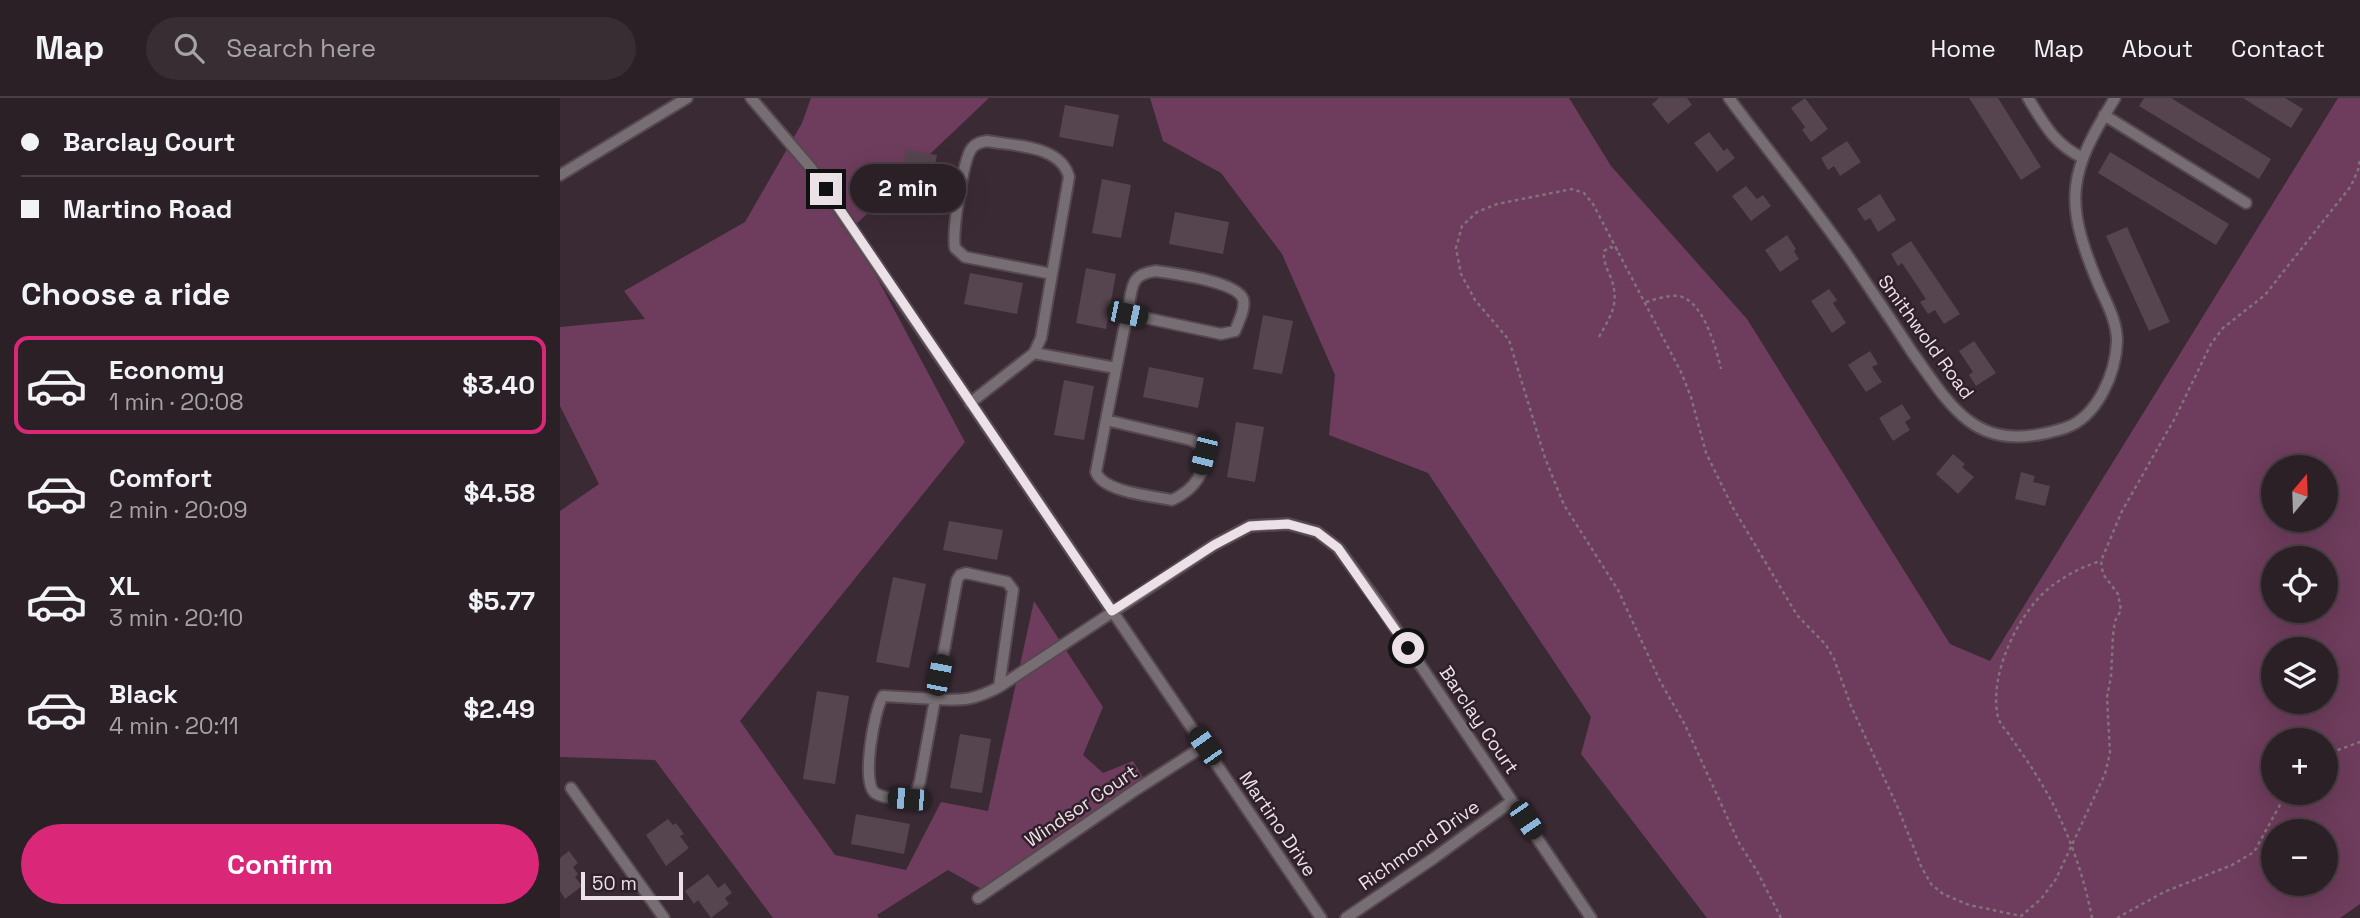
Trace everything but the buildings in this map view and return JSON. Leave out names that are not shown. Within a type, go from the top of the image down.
[{"type":"street","points":[[560,175],[687,98]]},
{"type":"street","name":"Martino Drive","points":[[751,98],[811,168],[1321,918]]},
{"type":"street","name":"Smithwold Road","points":[[1729,98],[1847,256],[1932,380],[1958,412],[1971,423],[2007,437],[2036,437],[2070,426],[2083,417],[2101,395],[2112,371],[2115,324],[2083,246],[2076,220],[2074,195],[2090,138],[2115,98]]},
{"type":"street","points":[[2028,98],[2048,131],[2065,149],[2083,158]]},
{"type":"street","points":[[2104,115],[2246,203]]},
{"type":"street","points":[[970,403],[1034,353],[1041,338],[1069,177],[1062,162],[1047,152],[987,141],[978,143],[972,148],[965,162],[955,248],[965,257],[1052,274]]},
{"type":"street","points":[[1106,420],[1191,440],[1202,446],[1204,454],[1198,480],[1193,488],[1172,500],[1110,487],[1096,472],[1106,420],[1116,369],[1127,314],[1136,277],[1142,272],[1156,271],[1213,282],[1234,289],[1242,297],[1244,304],[1235,331],[1221,334],[1127,314]]},
{"type":"street","points":[[1034,353],[1116,369]]},
{"type":"street","name":"Barclay Court","points":[[935,699],[956,701],[978,698],[999,687],[1214,545],[1250,526],[1288,524],[1317,532],[1338,548],[1371,592],[1591,918]]},
{"type":"street","points":[[935,699],[883,696],[877,705],[869,763],[869,784],[874,792],[885,797],[908,799],[916,793],[920,781],[957,580],[966,573],[1007,582],[1013,590],[999,687]]},
{"type":"street","name":"Windsor Court","points":[[978,898],[1137,789],[1205,746]]},
{"type":"street","points":[[571,788],[664,918]]},
{"type":"street","name":"Richmond Drive","points":[[1346,918],[1512,801]]},
{"type":"path","points":[[1781,918],[1739,843],[1685,724],[1660,681],[1618,590],[1564,505],[1545,458],[1509,340],[1475,300],[1461,274],[1456,247],[1462,226],[1477,212],[1497,204],[1572,189],[1584,193],[1593,204],[1646,302],[1691,397],[1706,453],[1733,508],[1797,615],[1826,645],[1834,659],[1851,706],[1931,884],[1943,894],[1969,905],[2021,916],[2041,899],[2056,879],[2105,774],[2110,753],[2106,697],[2111,677],[2115,621],[2121,610],[2118,594],[2103,574],[2101,561],[2122,511],[2175,418],[2211,345],[2223,328],[2265,295],[2351,186],[2360,160]]},
{"type":"path","points":[[1598,337],[1612,313],[1616,298],[1603,258],[1604,251],[1610,247],[1618,250]]},
{"type":"path","points":[[1646,302],[1679,296],[1689,300],[1708,329],[1721,369]]},
{"type":"path","points":[[2092,918],[2071,847],[2047,793],[1999,720],[1995,694],[2000,667],[2029,611],[2052,586],[2084,566],[2101,561]]},
{"type":"path","points":[[2338,750],[2360,742]]},
{"type":"path","points":[[2117,918],[2164,892],[2231,865],[2254,852],[2280,805]]},
{"type":"shaded area","points":[[811,98],[989,98],[851,229],[965,442],[740,721],[835,855],[906,870],[941,802],[988,811],[1034,601],[1103,707],[1083,755],[1103,773],[1133,761],[1149,787],[992,895],[948,870],[877,915],[879,918],[773,918],[655,760],[560,757],[560,511],[599,484],[560,406],[560,327],[645,319],[624,291],[745,222],[802,123]]},
{"type":"shaded area","points":[[1150,98],[1569,98],[1611,166],[1747,319],[1950,644],[1990,661],[2338,98],[2360,98],[2360,904],[2340,918],[1707,918],[1581,754],[1591,717],[1428,473],[1329,435],[1335,375],[1282,254],[1221,173],[1163,141]]},
{"type":"route","points":[[826,189],[1112,611],[1214,545],[1250,526],[1264,523],[1288,524],[1317,532],[1338,548],[1408,648]]}]
